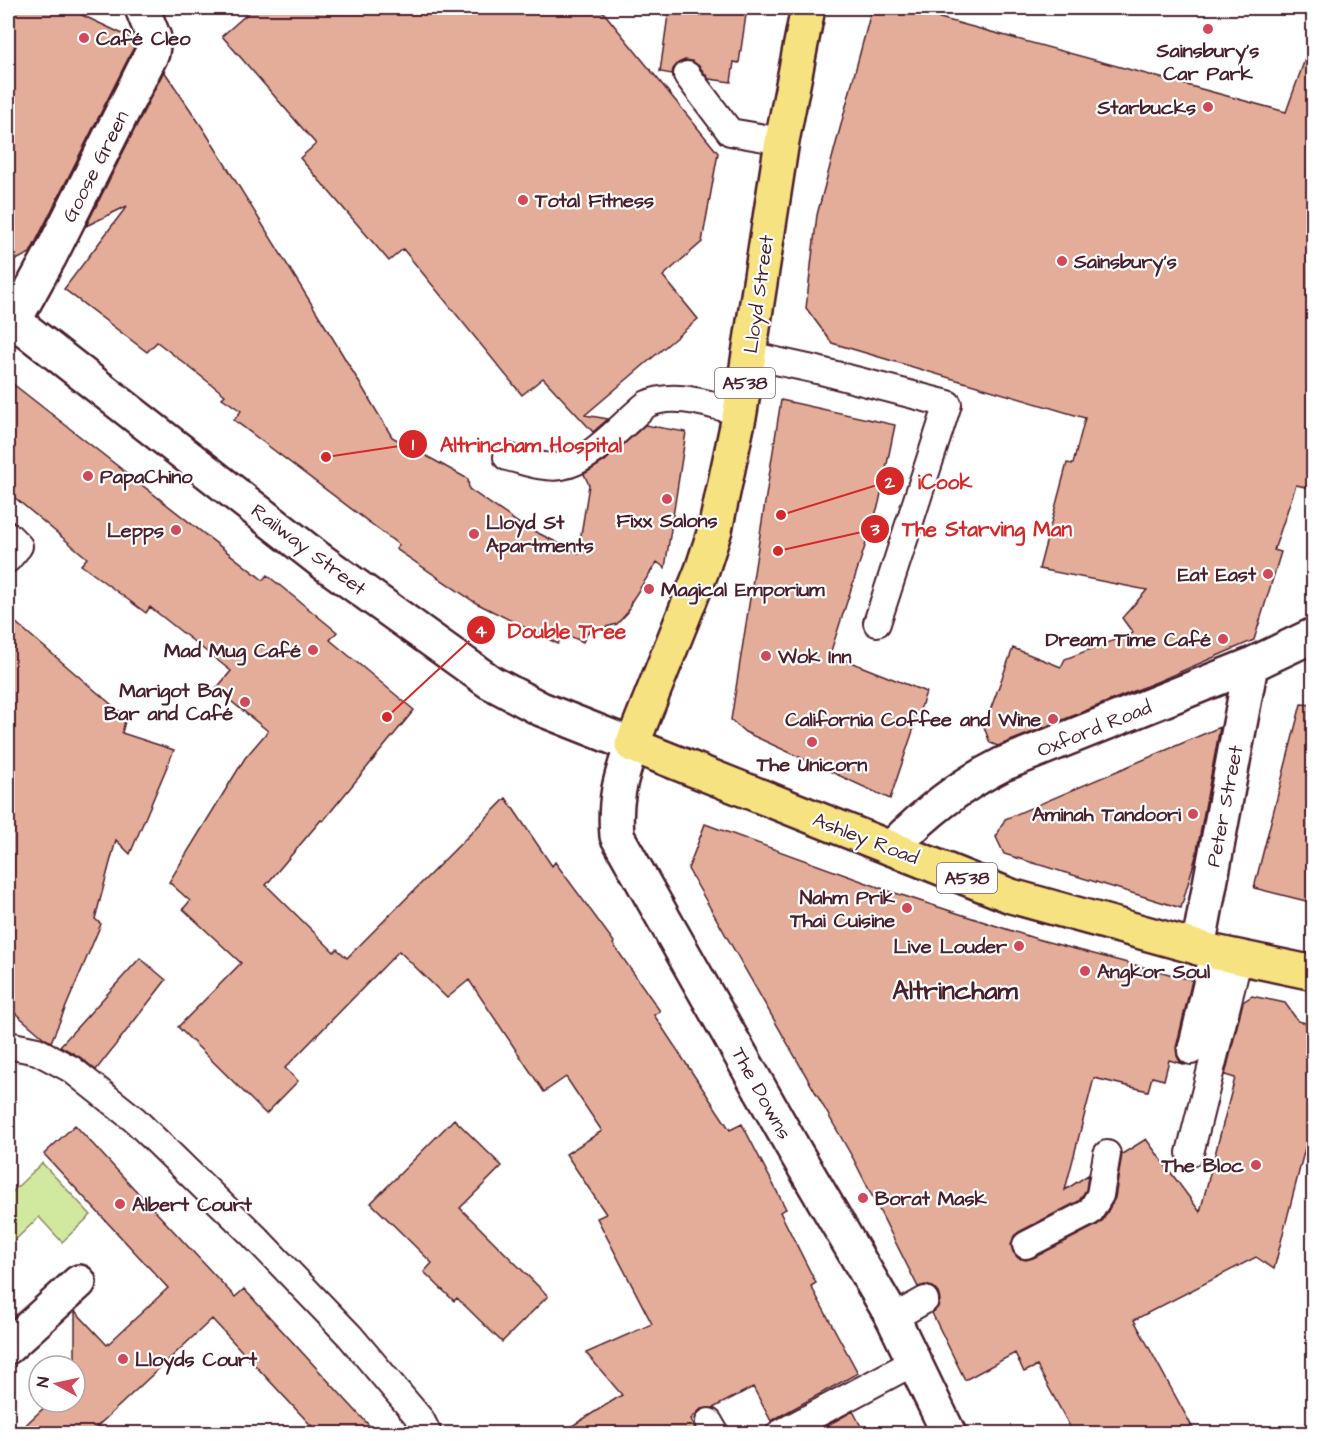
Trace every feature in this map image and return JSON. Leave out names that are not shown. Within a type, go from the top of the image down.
[{"type":"main road","name":"Lloyd Street","points":[[632,745],[716,530],[740,412],[782,141],[808,8]]},
{"type":"main road","name":"Ashley Road","points":[[632,745],[1011,896],[1217,952],[1314,973]]},
{"type":"street","name":"Goose Green","points":[[10,322],[50,256],[152,53],[154,38],[142,8]]},
{"type":"street","name":"Railway Street","points":[[10,322],[320,560],[490,682],[541,709],[632,745]]},
{"type":"street","name":"Oxford Road","points":[[891,848],[921,818],[971,780],[1003,764],[1251,665],[1314,635]]},
{"type":"street","name":"Peter Street","points":[[1217,952],[1251,665]]},
{"type":"street","name":"The Downs","points":[[632,745],[622,775],[615,810],[617,836],[796,1153],[893,1318],[949,1434]]},
{"type":"street","points":[[8,1347],[79,1282]]},
{"type":"lane","points":[[687,75],[730,132],[782,141]]},
{"type":"lane","points":[[749,355],[817,369],[948,404],[877,623]]},
{"type":"lane","points":[[507,457],[546,466],[561,466],[577,461],[593,451],[635,413],[656,400],[677,399],[740,412]]},
{"type":"lane","points":[[1191,1051],[1217,952]]},
{"type":"lane","points":[[1190,1153],[1217,952]]},
{"type":"lane","points":[[8,1045],[37,1051],[71,1070],[135,1120],[254,1236],[350,1336],[421,1420],[428,1434]]},
{"type":"lane","points":[[1026,1245],[1090,1212],[1100,1195],[1107,1154]]},
{"type":"lane","points":[[893,1318],[925,1300]]},
{"type":"lane","points":[[778,1434],[914,1362]]},
{"type":"green space","points":[[42,1163],[91,1215],[62,1242],[39,1217],[8,1247],[8,1196]]},
{"type":"building","points":[[8,8],[67,8],[135,42],[30,253],[8,264]]},
{"type":"building","name":"Total Fitness","points":[[254,8],[600,8],[718,153],[702,242],[663,276],[698,319],[585,415],[608,419],[593,432],[543,378],[522,395],[403,249],[389,261],[300,158],[316,144],[222,36]]},
{"type":"building","points":[[669,8],[747,8],[739,63],[734,62],[731,82],[709,79],[699,66],[692,61],[685,60],[678,63],[672,74],[660,72]]},
{"type":"building","name":"Sainsbury's","points":[[872,8],[903,8],[1286,112],[1309,48],[1314,49],[1314,489],[1296,485],[1274,550],[1281,552],[1254,640],[998,746],[990,743],[984,727],[1013,648],[1061,667],[1065,659],[1133,633],[1122,618],[1147,590],[1039,569],[1067,463],[1073,464],[1085,418],[832,343],[806,308],[817,215]]},
{"type":"building","points":[[164,71],[204,130],[392,437],[468,479],[469,489],[520,524],[578,553],[589,485],[584,474],[605,461],[645,425],[686,432],[665,568],[657,562],[631,602],[628,612],[617,624],[588,632],[583,642],[563,633],[558,644],[476,603],[396,549],[399,545],[234,420],[241,411],[222,398],[225,395],[157,342],[147,352],[64,289],[127,206],[86,226]]},
{"type":"building","points":[[8,380],[263,580],[267,575],[337,632],[330,640],[414,710],[323,821],[321,820],[266,885],[334,952],[337,949],[347,958],[506,798],[552,866],[555,862],[614,942],[613,944],[660,1011],[654,1015],[730,1130],[742,1124],[786,1209],[780,1212],[816,1283],[811,1286],[858,1373],[771,1421],[753,1387],[713,1408],[701,1409],[691,1419],[698,1434],[559,1434],[622,1395],[586,1353],[652,1324],[597,1218],[606,1214],[566,1154],[602,1131],[566,1077],[544,1092],[469,980],[447,998],[399,951],[285,1068],[298,1081],[266,1114],[178,1027],[241,963],[183,909],[190,901],[169,882],[245,758],[268,731],[216,689],[231,671],[150,607],[146,613],[81,565],[87,558],[8,492]]},
{"type":"building","points":[[781,400],[895,425],[879,503],[830,654],[926,692],[890,799],[745,732],[731,720]]},
{"type":"building","points":[[8,616],[126,717],[122,733],[174,750],[130,854],[116,840],[95,919],[101,924],[51,1042],[8,1007]]},
{"type":"building","points":[[1301,704],[1314,705],[1314,903],[1254,888]]},
{"type":"building","points":[[1220,727],[1196,856],[1181,908],[1004,854],[996,837],[1005,819]]},
{"type":"building","points":[[705,824],[889,891],[1037,939],[1192,980],[1176,1048],[1180,1062],[1186,1065],[1169,1060],[1164,1080],[1152,1077],[1148,1091],[1094,1078],[1065,1190],[1088,1175],[1086,1190],[1079,1201],[1014,1236],[1011,1245],[1018,1258],[1026,1260],[1033,1258],[1103,1220],[1115,1198],[1122,1154],[1146,1139],[1200,1212],[1235,1078],[1225,1075],[1243,1002],[1252,996],[1285,1003],[1298,1021],[1314,1025],[1314,1113],[1274,1269],[1256,1257],[1134,1320],[1196,1434],[1074,1434],[1037,1366],[1024,1372],[1015,1353],[965,1380],[932,1313],[938,1307],[940,1300],[938,1293],[932,1287],[925,1285],[918,1287],[854,1160],[688,869]]},
{"type":"building","points":[[140,958],[166,980],[96,1070],[80,1057],[60,1046]]},
{"type":"building","points":[[454,1119],[502,1166],[460,1208],[548,1296],[502,1342],[457,1298],[454,1301],[424,1272],[432,1263],[371,1203]]},
{"type":"building","points":[[75,1125],[235,1297],[244,1289],[377,1434],[319,1434],[212,1319],[89,1434],[16,1434],[37,1414],[87,1414],[87,1354],[75,1354],[75,1311],[107,1345],[168,1288],[44,1154]]},
{"type":"building","points":[[853,1411],[865,1434],[812,1434]]},
{"type":"place","name":"Sainsbury's Car Park","points":[[1208,29]]},
{"type":"place","name":"Café Cleo","points":[[84,38]]},
{"type":"place","name":"Starbucks","points":[[1208,107]]},
{"type":"place","name":"Total Fitness","points":[[523,200]]},
{"type":"place","name":"Sainsbury's","points":[[1062,261]]},
{"type":"place","name":"Altrincham Hospital","points":[[326,457]]},
{"type":"place","name":"PapaChino","points":[[88,476]]},
{"type":"place","name":"Fixx Salons","points":[[667,499]]},
{"type":"place","name":"iCook","points":[[781,515]]},
{"type":"place","name":"Lepps","points":[[176,530]]},
{"type":"place","name":"Lloyd St Apartments","points":[[474,534]]},
{"type":"place","name":"The Starving Man","points":[[778,551]]},
{"type":"place","name":"Eat East","points":[[1268,574]]},
{"type":"place","name":"Magical Emporium","points":[[649,589]]},
{"type":"place","name":"Dream Time Café","points":[[1223,639]]},
{"type":"place","name":"Mad Mug Café","points":[[313,650]]},
{"type":"place","name":"Wok Inn","points":[[766,656]]},
{"type":"place","name":"Marigot Bay Bar and Café","points":[[245,702]]},
{"type":"place","name":"Double Tree","points":[[387,717]]},
{"type":"place","name":"California Coffee and Wine","points":[[1053,719]]},
{"type":"place","name":"The Unicorn","points":[[812,742]]},
{"type":"place","name":"Aminah Tandoori","points":[[1193,814]]},
{"type":"place","name":"Nahm Prik Thai Cuisine","points":[[907,908]]},
{"type":"place","name":"Live Louder","points":[[1019,946]]},
{"type":"place","name":"Angkor Soul","points":[[1085,971]]},
{"type":"place","name":"The Bloc","points":[[1256,1165]]},
{"type":"place","name":"Borat Mask","points":[[863,1198]]},
{"type":"place","name":"Albert Court","points":[[120,1204]]},
{"type":"place","name":"Lloyds Court","points":[[123,1359]]},
{"type":"district","name":"Altrincham","points":[[955,990]]}]
